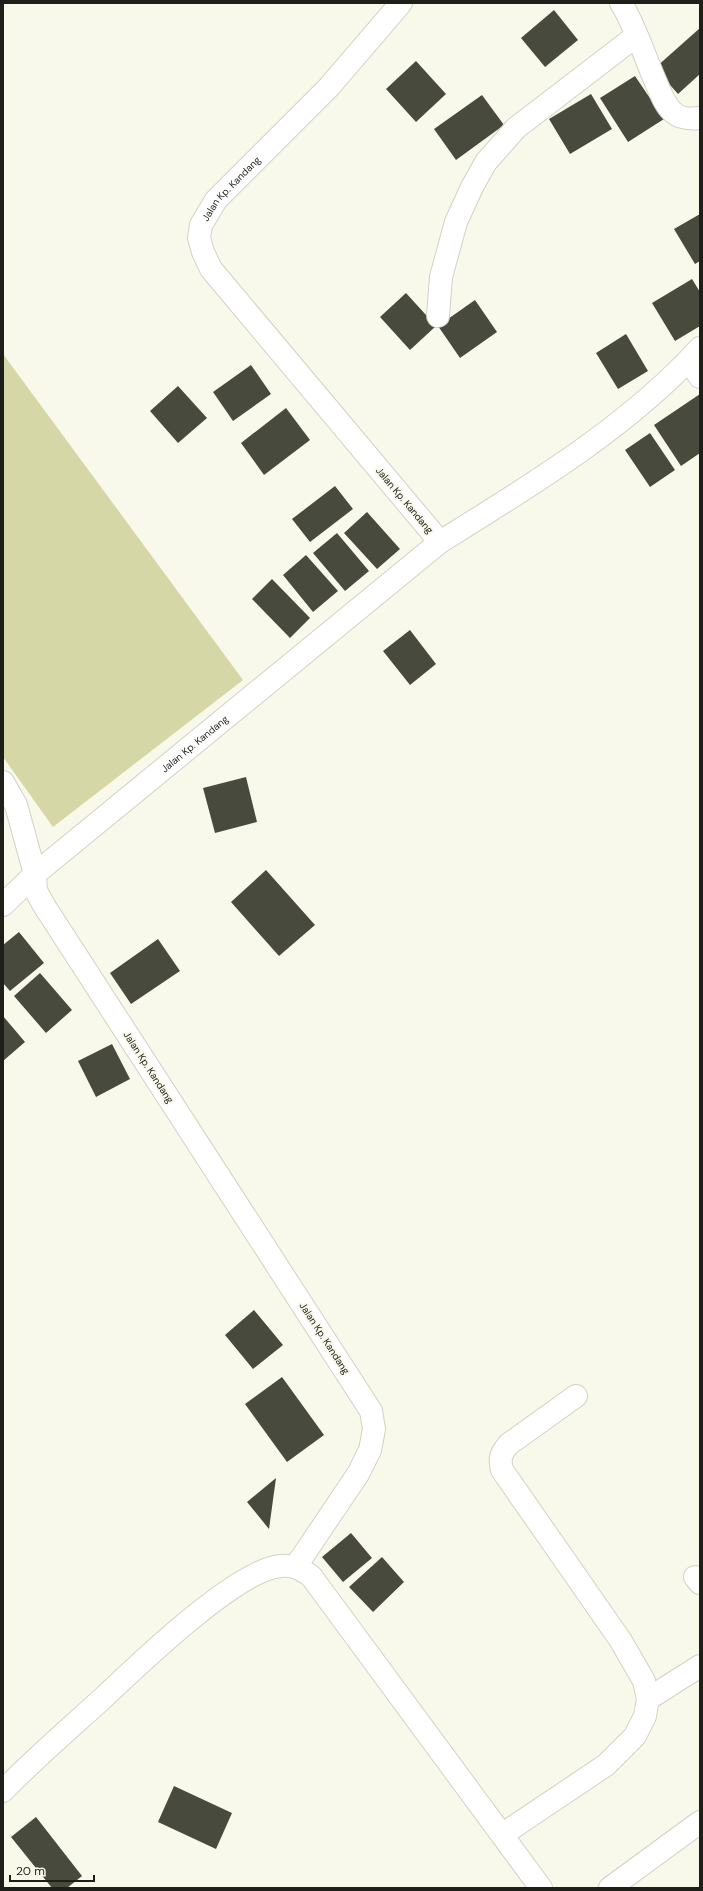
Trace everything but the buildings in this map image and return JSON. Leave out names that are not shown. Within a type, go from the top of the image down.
[{"type":"street","name":"Jalan Kp. Kandang","points":[[296,1566],[358,1474],[370,1450],[374,1429],[371,1411],[45,907],[36,891],[35,874],[440,542],[211,270],[199,238],[201,225],[216,200],[329,87],[401,3]]},
{"type":"street","points":[[620,3],[628,16],[668,107],[674,114],[682,117],[691,119],[700,118]]},
{"type":"street","points":[[438,316],[441,277],[456,222],[472,187],[486,162],[521,124],[636,36]]},
{"type":"street","points":[[440,542],[516,494],[610,430],[696,362]]},
{"type":"street","points":[[3,782],[16,805],[35,874],[3,904]]},
{"type":"street","points":[[503,1834],[606,1765],[635,1736],[645,1716],[648,1700],[644,1681],[621,1641],[502,1470],[500,1460],[502,1451],[508,1444],[576,1396]]},
{"type":"street","points":[[3,1791],[44,1749],[172,1634],[246,1579],[266,1570],[280,1566],[296,1566],[311,1576],[503,1834],[541,1888]]},
{"type":"street","points":[[648,1700],[700,1666]]},
{"type":"street","points":[[610,1888],[700,1822]]},
{"type":"green space","points":[[3,354],[243,680],[53,827],[3,757]]}]
